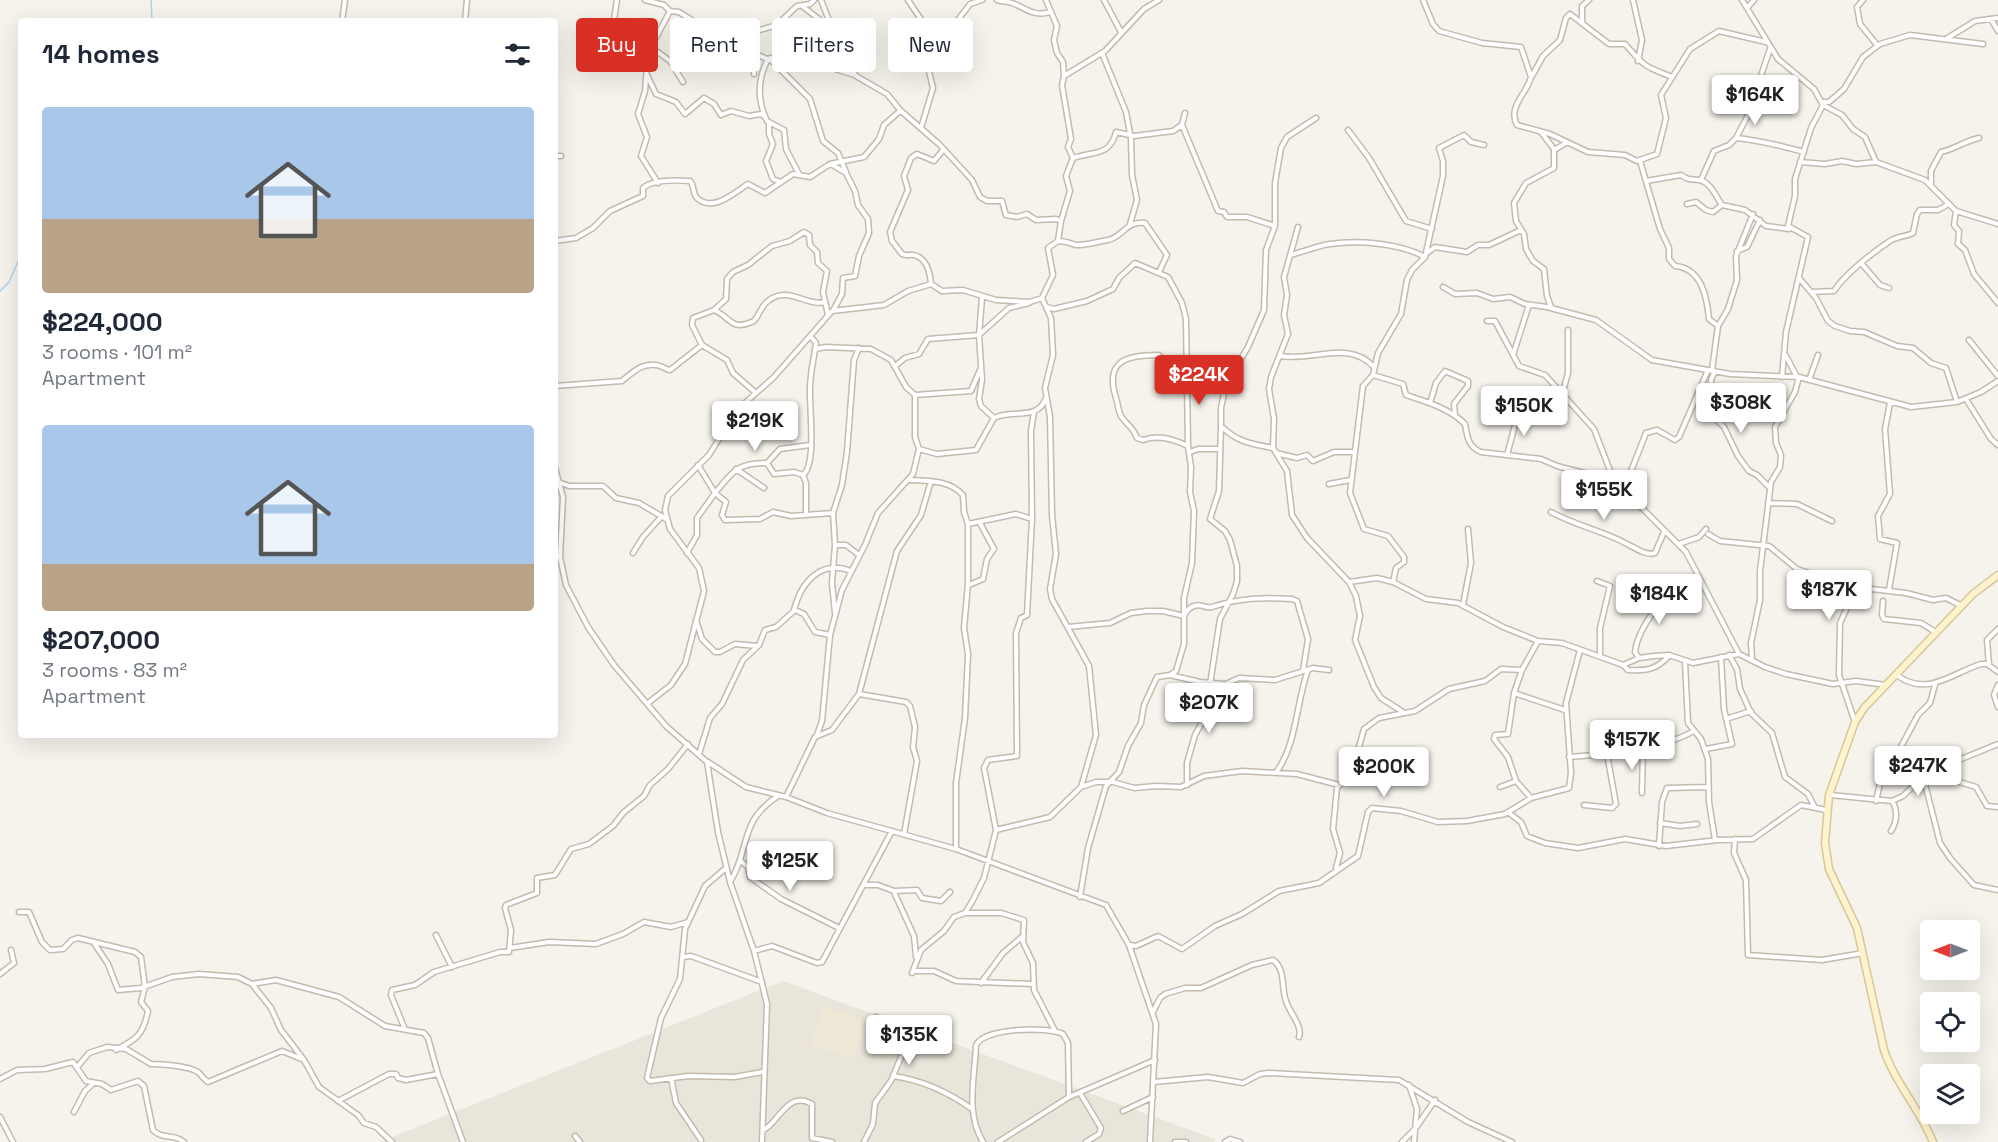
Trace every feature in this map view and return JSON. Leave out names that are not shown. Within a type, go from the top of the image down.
[{"type":"main road","points":[[1933,1142],[1917,1109],[1889,1066],[1864,952],[1853,917],[1830,869],[1825,843],[1826,810],[1829,795],[1855,722],[1864,708],[1898,676],[1962,606],[1998,575]]},
{"type":"street","points":[[342,18],[345,0]]},
{"type":"street","points":[[465,18],[467,0]]},
{"type":"street","points":[[614,18],[616,0]]},
{"type":"street","points":[[645,0],[664,5],[670,11],[680,12],[689,18]]},
{"type":"street","points":[[760,30],[777,25],[797,6],[814,0]]},
{"type":"street","points":[[820,0],[828,18]]},
{"type":"street","points":[[908,0],[920,18]]},
{"type":"street","points":[[960,18],[973,1],[982,0]]},
{"type":"street","points":[[997,0],[1011,2],[1020,9],[1038,15],[1050,12]]},
{"type":"street","points":[[1046,0],[1057,26],[1054,40],[1057,53],[1063,62],[1062,85],[1071,139],[1068,147],[1073,158],[1066,176],[1070,191],[1058,241]]},
{"type":"street","points":[[1104,0],[1122,32]]},
{"type":"street","points":[[1064,76],[1102,53],[1143,9],[1159,0]]},
{"type":"street","points":[[1423,0],[1439,31],[1482,43],[1521,47],[1531,77]]},
{"type":"street","points":[[1582,23],[1582,6],[1589,0]]},
{"type":"street","points":[[1633,0],[1642,40],[1638,61]]},
{"type":"street","points":[[1742,0],[1770,49],[1782,64],[1814,89],[1823,104],[1842,115],[1853,129],[1865,137],[1876,162]]},
{"type":"street","points":[[1747,8],[1754,0]]},
{"type":"street","points":[[1863,0],[1857,7],[1858,20],[1877,45]]},
{"type":"street","points":[[802,6],[818,18]]},
{"type":"street","points":[[658,34],[670,11]]},
{"type":"street","points":[[1672,77],[1638,61],[1625,44],[1609,44],[1572,14],[1567,17],[1560,40],[1543,57],[1519,96],[1515,121],[1521,127],[1540,131],[1593,154],[1625,155],[1640,161],[1657,154],[1666,118],[1660,98],[1689,50],[1717,31],[1766,42]]},
{"type":"street","points":[[1991,18],[1998,31]]},
{"type":"street","points":[[1946,39],[1975,21],[1998,18]]},
{"type":"street","points":[[1789,229],[1795,179],[1811,128],[1823,104],[1829,102],[1844,89],[1857,64],[1877,45],[1910,35],[1983,44]]},
{"type":"street","points":[[1701,180],[1714,151],[1729,145],[1736,138],[1746,117],[1770,49]]},
{"type":"street","points":[[658,52],[670,61],[682,82]]},
{"type":"street","points":[[895,366],[905,358],[920,354],[931,338],[979,334],[1009,308],[1042,298],[1053,275],[1048,248],[1058,241],[1079,245],[1086,242],[1096,243],[1109,240],[1130,224],[1137,200],[1132,177],[1130,135],[1126,112],[1102,53]]},
{"type":"street","points":[[633,553],[643,537],[664,517],[668,496],[712,451],[733,415],[778,372],[793,351],[811,337],[834,310],[842,294],[843,278],[855,276],[859,256],[870,230],[868,218],[858,205],[855,191],[842,161],[835,150],[823,141],[810,99],[769,59],[760,55]]},
{"type":"street","points":[[769,59],[780,56],[792,62],[825,66],[856,75],[887,94],[901,111],[972,180],[979,195],[987,201],[1002,201],[1008,216],[1017,217],[1027,214],[1036,220],[1061,221]]},
{"type":"street","points":[[769,59],[758,90],[765,117],[769,123],[784,130],[786,149],[800,175]]},
{"type":"street","points":[[921,128],[933,88],[929,72]]},
{"type":"street","points":[[646,74],[656,94],[676,102],[685,114],[704,98],[714,104],[721,116],[732,111],[751,117],[761,114],[765,117]]},
{"type":"street","points":[[646,74],[638,114],[647,137],[642,159],[658,183]]},
{"type":"street","points":[[558,241],[576,238],[593,228],[610,211],[640,198],[644,185],[671,179],[690,181],[696,197],[704,202],[717,202],[748,184],[763,193],[793,174],[810,177],[830,164],[864,157],[879,139],[884,125],[901,111]]},
{"type":"street","points":[[1185,113],[1182,125],[1218,211],[1224,212],[1227,217],[1247,217],[1275,226]]},
{"type":"street","points":[[1187,785],[1187,763],[1195,737],[1205,717],[1208,682],[1221,614],[1236,589],[1238,566],[1230,540],[1225,531],[1210,519],[1219,491],[1221,408],[1226,384],[1248,347],[1264,310],[1266,250],[1275,226],[1275,186],[1281,148],[1287,137],[1316,118]]},
{"type":"street","points":[[769,123],[769,135],[773,144],[766,161],[773,179],[782,182]]},
{"type":"street","points":[[1073,158],[1109,148],[1114,143],[1116,132],[1130,135],[1173,131],[1182,125]]},
{"type":"street","points":[[1348,130],[1369,158],[1406,221],[1432,229]]},
{"type":"street","points":[[1540,131],[1554,150],[1555,164],[1550,172],[1526,183],[1515,199],[1516,220],[1530,258],[1544,269],[1547,296],[1551,308]]},
{"type":"street","points":[[1426,255],[1444,168],[1439,148],[1464,135],[1471,142],[1484,145]]},
{"type":"street","points":[[1736,138],[1759,143],[1766,141],[1804,152]]},
{"type":"street","points":[[1931,184],[1931,171],[1941,152],[1954,150],[1964,140],[1979,138]]},
{"type":"street","points":[[1554,150],[1566,143]]},
{"type":"street","points":[[943,150],[934,161],[917,154],[911,158],[904,176],[908,190],[890,232],[892,241],[902,254],[917,255],[929,270],[931,284],[942,291],[963,290],[982,298],[1030,302]]},
{"type":"street","points":[[1640,161],[1659,229],[1669,248],[1669,259],[1675,266],[1688,268],[1698,278],[1706,297],[1709,319],[1718,326]]},
{"type":"street","points":[[1800,162],[1825,164],[1845,161],[1856,164],[1876,162],[1931,184],[1947,205],[1956,211],[1998,224]]},
{"type":"street","points":[[830,164],[846,172]]},
{"type":"street","points":[[1646,181],[1681,175],[1688,180],[1701,180],[1711,187],[1722,205]]},
{"type":"street","points":[[1687,204],[1696,202],[1706,210],[1713,212],[1722,205],[1739,207],[1753,214],[1769,228],[1803,232],[1808,237],[1798,277],[1793,313],[1785,337],[1782,376]]},
{"type":"street","points":[[1810,291],[1832,292],[1842,279],[1891,240],[1912,233],[1917,213],[1920,210],[1938,210],[1947,205]]},
{"type":"street","points":[[1956,211],[1954,224],[1959,231],[1958,244],[1965,250],[1974,274],[1998,303]]},
{"type":"street","points":[[1753,214],[1737,251],[1737,280],[1729,307],[1718,326],[1711,380],[1714,417],[1726,430],[1738,456],[1749,471],[1757,475],[1770,489]]},
{"type":"street","points":[[1737,251],[1747,247],[1760,220]]},
{"type":"street","points":[[1130,224],[1147,224],[1161,244],[1168,258],[1159,272]]},
{"type":"street","points":[[1298,227],[1284,277],[1287,295],[1284,315],[1288,334],[1281,356],[1270,377],[1269,389],[1274,419],[1273,448],[1287,471],[1292,515],[1307,538],[1349,582],[1360,607],[1355,640],[1377,693],[1403,712]]},
{"type":"street","points":[[1393,582],[1396,568],[1404,562],[1404,557],[1388,536],[1367,532],[1362,526],[1350,497],[1350,480],[1363,387],[1373,375],[1378,353],[1401,314],[1404,288],[1410,275],[1426,255],[1435,247],[1467,252],[1478,245],[1490,245],[1521,230]]},
{"type":"street","points":[[756,393],[733,374],[727,360],[702,345],[692,325],[693,318],[714,310],[726,299],[727,279],[733,272],[746,266],[772,246],[790,241],[804,232],[809,235],[810,245],[817,250],[818,263],[827,271],[824,290],[828,315]]},
{"type":"street","points":[[1290,255],[1333,244],[1356,242],[1398,246],[1426,255]]},
{"type":"street","points":[[1047,307],[1057,309],[1088,301],[1113,289],[1134,263],[1159,272],[1172,280],[1185,313],[1188,446],[1193,530],[1192,563],[1185,594],[1183,646],[1176,671],[1170,675]]},
{"type":"street","points":[[1862,264],[1880,285],[1889,288]]},
{"type":"street","points":[[1798,277],[1810,291],[1828,321],[1835,326],[1850,331],[1864,332],[1897,346],[1912,348],[1930,363],[1946,368],[1957,402]]},
{"type":"street","points":[[834,310],[884,305],[908,291],[931,284]]},
{"type":"street","points":[[1443,287],[1455,294],[1477,293],[1493,299],[1510,297],[1529,305],[1551,308],[1602,322],[1649,359],[1711,370],[1798,377],[1831,387],[1856,391],[1890,403],[1917,408],[1957,402],[1998,381]]},
{"type":"street","points":[[714,310],[736,325],[752,322],[762,306],[772,298],[797,295],[813,304],[825,302]]},
{"type":"street","points":[[982,298],[979,334],[981,365],[979,402],[994,418]]},
{"type":"street","points":[[1042,298],[1051,320],[1053,358],[1045,385],[1050,417],[1052,515],[1056,554],[1050,589],[1052,599],[1089,663],[1096,730],[1081,787]]},
{"type":"street","points":[[1513,356],[1529,305]]},
{"type":"street","points":[[1487,321],[1495,321],[1513,356],[1523,368],[1545,375],[1595,431],[1615,481],[1664,532],[1679,544],[1708,592],[1739,654]]},
{"type":"street","points":[[1562,394],[1567,380],[1568,330]]},
{"type":"street","points":[[803,475],[808,470],[810,445],[810,390],[816,341],[811,337]]},
{"type":"street","points":[[1969,340],[1998,376]]},
{"type":"street","points":[[558,386],[622,381],[636,369],[656,365],[670,370],[702,345]]},
{"type":"street","points":[[835,617],[831,578],[835,566],[833,513],[842,485],[854,360],[859,348]]},
{"type":"street","points":[[815,349],[868,348],[887,357],[895,366],[906,387],[915,395],[971,391],[981,365]]},
{"type":"street","points":[[1281,356],[1311,357],[1326,353],[1348,352],[1367,360],[1374,367]]},
{"type":"street","points":[[1187,384],[1173,377],[1159,355],[1130,358],[1114,368],[1111,379],[1120,414],[1134,428],[1137,438],[1143,440],[1152,437],[1172,439],[1188,446]]},
{"type":"street","points":[[1752,660],[1751,643],[1760,600],[1760,571],[1770,489],[1772,478],[1780,467],[1781,455],[1774,435],[1776,423],[1795,392],[1798,377],[1785,355]]},
{"type":"street","points":[[1809,380],[1818,356]]},
{"type":"street","points":[[1624,489],[1646,433],[1657,430],[1676,440],[1711,370]]},
{"type":"street","points":[[1430,403],[1431,394],[1443,373],[1447,371],[1462,377],[1468,381],[1468,386],[1454,404],[1455,415]]},
{"type":"street","points":[[1373,375],[1403,384],[1406,395],[1455,415],[1465,424],[1466,436],[1477,451],[1544,460],[1557,466],[1615,481]]},
{"type":"street","points":[[786,796],[817,735],[822,720],[830,635],[842,590],[878,513],[909,480],[919,449],[915,440],[915,395]]},
{"type":"street","points":[[994,418],[1034,412],[1041,408],[1046,398]]},
{"type":"street","points":[[1966,399],[1991,440],[1998,445]]},
{"type":"street","points":[[1889,590],[1897,543],[1880,539],[1877,522],[1879,513],[1890,494],[1886,429],[1890,403]]},
{"type":"street","points":[[1507,455],[1519,410],[1523,408],[1535,411]]},
{"type":"street","points":[[965,913],[984,878],[996,830],[984,765],[988,760],[1017,756],[1016,633],[1021,618],[1027,615],[1034,412]]},
{"type":"street","points":[[919,449],[937,454],[976,450],[994,418]]},
{"type":"street","points":[[1221,426],[1241,442],[1273,448]]},
{"type":"street","points":[[687,554],[697,535],[697,518],[736,469],[748,463],[767,463],[778,450],[810,445]]},
{"type":"street","points":[[1190,453],[1198,449],[1220,449]]},
{"type":"street","points":[[1276,453],[1297,458],[1307,455],[1313,461],[1334,452],[1355,452]]},
{"type":"street","points":[[767,463],[774,474],[794,472],[803,475]]},
{"type":"street","points":[[698,465],[715,493],[725,501],[722,515],[729,521],[759,519],[773,512],[787,516],[833,513]]},
{"type":"street","points":[[736,469],[764,488]]},
{"type":"street","points":[[803,475],[806,483],[806,515]]},
{"type":"street","points":[[558,477],[564,503],[560,557],[566,585],[604,652],[666,726],[707,762],[740,785],[786,796],[827,813],[957,849],[1080,897],[1104,903],[1110,908],[1129,945],[1153,1012],[1157,1032],[1150,1142]]},
{"type":"street","points":[[909,480],[948,484],[963,494],[968,524],[968,586],[964,628],[968,654],[965,718],[956,789],[957,849]]},
{"type":"street","points":[[1329,484],[1350,480]]},
{"type":"street","points":[[817,735],[832,730],[859,694],[897,551],[921,515],[931,481]]},
{"type":"street","points":[[560,483],[569,486],[603,486],[616,498],[639,503],[664,517],[672,533],[699,568],[704,591],[685,664],[672,685],[648,703]]},
{"type":"street","points":[[1768,503],[1797,504],[1832,521]]},
{"type":"street","points":[[1551,512],[1564,519],[1613,535],[1648,554],[1655,553],[1664,532]]},
{"type":"street","points":[[968,524],[1016,514],[1032,519]]},
{"type":"street","points":[[968,586],[983,579],[987,559],[994,549],[980,523]]},
{"type":"street","points":[[1463,605],[1471,563],[1468,529]]},
{"type":"street","points":[[1679,544],[1700,537],[1706,529]]},
{"type":"street","points":[[1708,534],[1720,541],[1764,544],[1773,548],[1797,570],[1848,582],[1863,588],[1889,590],[1933,600],[1946,598],[1962,606]]},
{"type":"street","points":[[835,545],[846,545],[859,555]]},
{"type":"street","points":[[699,754],[710,718],[722,704],[744,659],[758,646],[765,630],[776,627],[794,610],[806,582],[824,569],[835,566],[851,571]]},
{"type":"street","points":[[1349,582],[1377,578],[1393,582],[1426,599],[1463,605],[1503,627],[1538,641],[1556,642],[1623,665],[1628,670],[1649,670],[1661,665],[1669,655]]},
{"type":"street","points":[[1597,581],[1610,586],[1600,628],[1600,657]]},
{"type":"street","points":[[1848,582],[1846,610],[1840,623],[1840,684],[1848,695],[1855,722]]},
{"type":"street","points":[[1639,658],[1635,652],[1636,645],[1645,624],[1664,595]]},
{"type":"street","points":[[1184,616],[1191,607],[1196,605],[1209,607],[1221,602],[1228,603],[1254,597],[1296,600],[1308,639],[1305,671],[1289,748],[1277,772]]},
{"type":"street","points":[[1883,601],[1884,619],[1921,623],[1937,634]]},
{"type":"street","points":[[794,610],[804,614],[815,632],[830,635]]},
{"type":"street","points":[[1067,627],[1110,623],[1131,613],[1147,611],[1163,611],[1184,616]]},
{"type":"street","points":[[695,619],[702,639],[712,651],[720,652],[735,644],[758,646]]},
{"type":"street","points":[[1989,666],[1986,640],[1998,629]]},
{"type":"street","points":[[1531,798],[1516,781],[1508,757],[1494,739],[1495,735],[1508,734],[1514,693],[1522,669],[1538,641]]},
{"type":"street","points":[[1129,945],[1137,946],[1158,936],[1182,949],[1215,926],[1242,914],[1279,891],[1318,883],[1335,869],[1349,864],[1358,856],[1368,812],[1372,808],[1407,812],[1443,822],[1467,821],[1509,813],[1531,798],[1569,788],[1565,710],[1580,650]]},
{"type":"street","points":[[1623,665],[1639,658],[1669,655],[1692,663],[1739,654],[1782,673],[1840,684],[1856,681],[1887,685]]},
{"type":"street","points":[[1729,655],[1737,669],[1740,689],[1751,711],[1770,728],[1785,777],[1808,794],[1814,806]]},
{"type":"street","points":[[1706,749],[1732,744],[1726,719],[1721,657]]},
{"type":"street","points":[[1685,662],[1688,723],[1706,749],[1710,770],[1708,787],[1715,840]]},
{"type":"street","points":[[1898,676],[1912,682],[1935,685],[1977,665],[1989,666],[1998,672]]},
{"type":"street","points":[[1335,869],[1340,853],[1334,829],[1339,785],[1354,768],[1364,729],[1379,718],[1422,708],[1449,688],[1485,681],[1501,669],[1522,669]]},
{"type":"street","points":[[1080,897],[1088,848],[1109,782],[1119,772],[1128,747],[1140,726],[1152,684],[1159,676],[1170,675],[1229,684],[1245,677],[1275,680],[1305,671],[1329,670]]},
{"type":"street","points":[[1876,801],[1883,770],[1895,758],[1918,715],[1930,703],[1935,685]]},
{"type":"street","points":[[1998,685],[1994,695],[1998,707]]},
{"type":"street","points":[[1514,693],[1565,710]]},
{"type":"street","points":[[859,694],[906,702],[910,706],[915,728],[913,747],[917,761],[904,834]]},
{"type":"street","points":[[1726,719],[1751,711]]},
{"type":"street","points":[[1584,805],[1612,808],[1616,804],[1607,754],[1609,746],[1613,744],[1643,747],[1664,745],[1694,731]]},
{"type":"street","points":[[404,1028],[391,995],[392,990],[415,985],[432,973],[500,952],[509,952],[511,930],[505,906],[517,898],[537,892],[537,878],[555,874],[571,849],[589,844],[613,826],[621,814],[668,769],[688,744]]},
{"type":"street","points":[[1829,795],[1892,801],[1905,794],[1923,776],[1998,744]]},
{"type":"street","points":[[1642,793],[1643,747]]},
{"type":"street","points":[[1569,757],[1607,754]]},
{"type":"street","points":[[707,762],[726,868],[754,951],[769,1015],[762,1072],[764,1130],[762,1142]]},
{"type":"street","points":[[1949,764],[1956,781],[1976,787],[1987,806],[1998,807]]},
{"type":"street","points":[[996,830],[1050,817],[1081,787],[1096,782],[1109,782],[1138,789],[1187,785],[1214,774],[1277,772],[1297,774],[1339,785]]},
{"type":"street","points":[[1923,776],[1940,843],[1974,885],[1998,890]]},
{"type":"street","points":[[1500,787],[1516,781]]},
{"type":"street","points":[[1659,846],[1663,794],[1667,788],[1708,787]]},
{"type":"street","points":[[730,882],[741,861],[743,843],[758,812],[779,795]]},
{"type":"street","points":[[1891,831],[1896,821],[1896,807],[1892,801]]},
{"type":"street","points":[[1509,813],[1520,820],[1527,836],[1545,843],[1578,848],[1625,839],[1659,846],[1758,837],[1797,808],[1814,806],[1826,810]]},
{"type":"street","points":[[1660,823],[1680,826],[1697,824]]},
{"type":"street","points":[[754,951],[772,946],[821,963],[839,928],[866,885],[892,831]]},
{"type":"street","points":[[1735,839],[1734,853],[1746,880],[1748,955],[1822,960],[1864,952]]},
{"type":"street","points":[[741,861],[748,867],[750,877],[781,899],[839,928]]},
{"type":"street","points":[[726,868],[705,886],[688,922],[679,981],[662,1018],[646,1077],[650,1081],[671,1078],[735,1077],[762,1072]]},
{"type":"street","points":[[866,885],[878,885],[894,891],[917,890],[922,898],[941,901],[950,892]]},
{"type":"street","points":[[894,891],[914,936],[916,957],[913,972],[934,971],[952,980],[981,984],[1033,984]]},
{"type":"street","points":[[19,912],[29,912],[42,942],[50,950],[63,949],[74,939],[130,951],[140,956],[143,962],[145,987],[140,999],[148,1011],[137,1038],[116,1050]]},
{"type":"street","points":[[916,957],[932,939],[944,932],[954,917],[965,913],[1001,913],[1023,919],[1023,936],[1027,953],[1033,963],[1033,984],[1055,1031]]},
{"type":"street","points":[[510,948],[549,942],[596,944],[623,934],[644,922],[672,927],[680,927],[688,922]]},
{"type":"street","points":[[436,935],[452,967]]},
{"type":"street","points":[[981,984],[1003,953],[1023,936]]},
{"type":"street","points":[[94,943],[108,964],[117,989],[145,987],[172,977],[199,974],[238,977],[252,984],[304,1060],[319,1087],[358,1115],[363,1123],[376,1127],[392,1142]]},
{"type":"street","points":[[0,974],[14,963],[11,950]]},
{"type":"street","points":[[684,957],[690,956],[763,982]]},
{"type":"street","points":[[1153,1012],[1160,998],[1165,994],[1185,988],[1198,989],[1252,965],[1273,960],[1278,965],[1282,977],[1286,1001],[1300,1027],[1299,1037]]},
{"type":"street","points":[[252,984],[271,979],[297,984],[339,997],[383,1025],[422,1032],[428,1036],[438,1074],[463,1142]]},
{"type":"street","points":[[864,1142],[873,1124],[875,1103],[893,1076],[911,1032],[876,1017]]},
{"type":"street","points":[[983,1142],[976,1128],[972,1109],[976,1045],[980,1039],[993,1033],[1055,1031],[1063,1034],[1068,1040],[1070,1097]]},
{"type":"street","points":[[78,1066],[89,1053],[98,1049],[107,1047],[116,1050],[126,1049],[152,1064],[167,1063],[180,1069],[190,1068],[200,1073],[207,1082],[282,1051],[304,1060]]},
{"type":"street","points":[[998,1142],[1070,1097],[1156,1060]]},
{"type":"street","points":[[0,1079],[17,1070],[45,1069],[73,1062],[78,1066],[86,1081],[115,1091],[134,1081],[141,1082],[148,1102],[149,1124],[153,1130],[161,1136],[177,1137],[184,1142]]},
{"type":"street","points":[[1154,1082],[1208,1077],[1243,1083],[1260,1074],[1281,1073],[1340,1078],[1395,1079],[1435,1100],[1468,1122],[1512,1142]]},
{"type":"street","points":[[338,1101],[389,1074],[396,1074],[398,1078],[406,1080],[438,1074]]},
{"type":"street","points":[[893,1076],[918,1080],[956,1098],[972,1109]]},
{"type":"street","points":[[671,1078],[675,1103],[702,1140]]},
{"type":"street","points":[[74,1112],[85,1091],[94,1083]]},
{"type":"street","points":[[1409,1085],[1417,1109],[1414,1142]]},
{"type":"street","points":[[1080,1093],[1101,1128],[1100,1134],[1086,1142]]},
{"type":"street","points":[[1123,1111],[1153,1097]]},
{"type":"street","points":[[1402,1142],[1415,1129],[1435,1100]]},
{"type":"street","points":[[764,1130],[769,1128],[780,1111],[794,1103],[807,1101],[812,1104],[812,1137],[832,1142]]},
{"type":"street","points":[[0,1117],[13,1142]]},
{"type":"street","points":[[575,1136],[580,1142]]},
{"type":"street","points":[[1225,1142],[1230,1140],[1240,1142]]},
{"type":"street","points":[[1175,1142],[1186,1142]]},
{"type":"shaded area","points":[[783,981],[1215,1139],[1215,1142],[380,1142]]},
{"type":"shaded area","points":[[824,1006],[866,1022],[853,1058],[811,1045]]},
{"type":"waterway","points":[[151,0],[152,18]]},
{"type":"waterway","points":[[0,291],[9,282],[18,262]]}]
